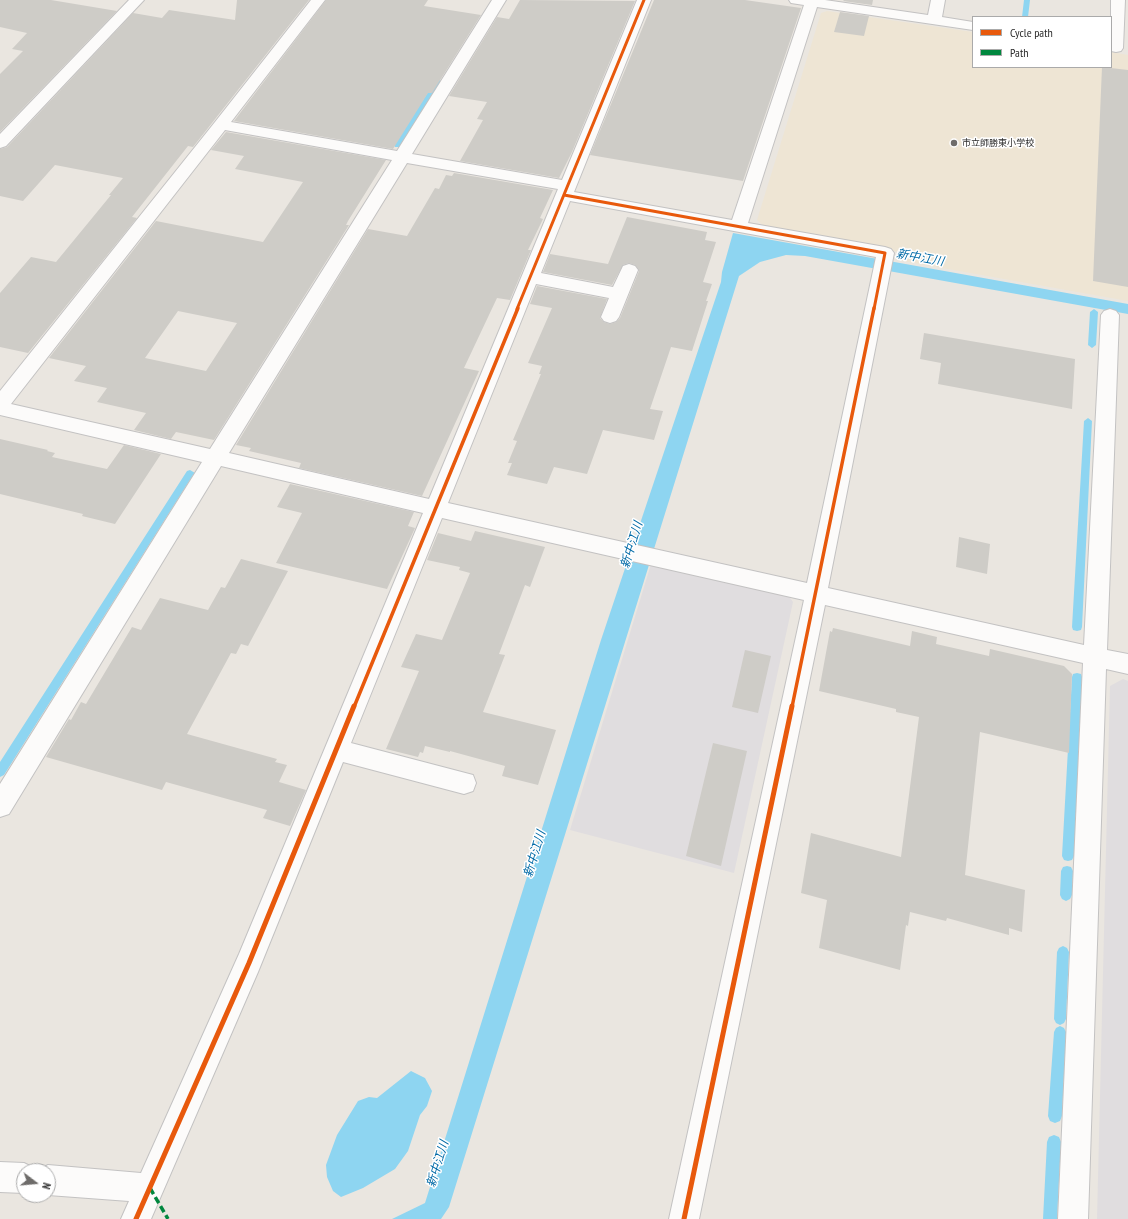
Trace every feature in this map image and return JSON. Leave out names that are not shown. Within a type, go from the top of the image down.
[{"type":"street","points":[[0,143],[137,0]]},
{"type":"street","points":[[0,404],[318,0]]},
{"type":"street","points":[[0,806],[499,0]]},
{"type":"street","points":[[136,1219],[249,963],[644,0]]},
{"type":"street","points":[[796,0],[881,6],[934,20],[972,26]]},
{"type":"street","points":[[934,20],[938,0]]},
{"type":"street","points":[[1118,0],[1118,48]]},
{"type":"street","points":[[739,226],[818,2]]},
{"type":"street","points":[[221,125],[401,157],[739,226],[885,253],[816,594],[684,1219]]},
{"type":"street","points":[[610,317],[629,270]]},
{"type":"street","points":[[530,277],[619,294]]},
{"type":"street","points":[[1073,1219],[1110,315]]},
{"type":"street","points":[[0,408],[435,508],[1128,664]]},
{"type":"street","points":[[336,750],[464,783]]},
{"type":"street","points":[[0,1176],[16,1177]]},
{"type":"street","points":[[56,1181],[150,1188]]},
{"type":"shaded area","name":"市立師勝東小学校","points":[[827,11],[972,32],[972,68],[1112,68],[1112,52],[1128,55],[1128,301],[897,260],[898,252],[767,229],[757,220],[821,13]]},
{"type":"shaded area","points":[[651,564],[788,595],[793,602],[734,873],[570,830]]},
{"type":"shaded area","points":[[1123,679],[1128,681],[1128,1219],[1097,1219],[1110,686]]},
{"type":"water","name":"新中江川","points":[[733,233],[1128,304],[1128,314],[805,256],[786,255],[760,262],[739,276],[449,1207],[441,1219],[392,1219],[425,1203],[601,640],[721,282],[722,272]]},
{"type":"water","points":[[411,1071],[425,1078],[432,1091],[427,1106],[420,1115],[408,1151],[395,1169],[363,1188],[341,1197],[333,1191],[327,1177],[326,1165],[337,1135],[358,1101],[369,1097],[377,1098]]},
{"type":"building","points":[[0,0],[51,0],[117,11],[0,132],[0,74],[23,51],[12,49],[27,33],[0,27]]},
{"type":"building","points":[[237,0],[309,0],[193,147],[188,146],[132,217],[137,218],[28,353],[0,347],[0,293],[31,257],[56,262],[111,195],[109,195],[123,178],[55,165],[23,201],[0,196],[0,149],[7,147],[133,13],[162,18],[169,10],[235,20]]},
{"type":"building","points":[[326,0],[428,0],[424,6],[481,15],[432,93],[428,93],[393,149],[234,121]]},
{"type":"building","points":[[520,0],[635,1],[572,152],[559,178],[460,161],[483,120],[477,119],[487,102],[449,96],[497,17],[509,19]]},
{"type":"building","points":[[654,0],[745,0],[801,8],[743,181],[590,155]]},
{"type":"building","points":[[873,0],[872,5],[843,1]]},
{"type":"building","points":[[840,12],[869,16],[864,36],[834,32]]},
{"type":"building","points":[[1102,68],[1128,70],[1128,287],[1093,281]]},
{"type":"building","points":[[226,132],[386,160],[346,225],[349,225],[214,440],[176,432],[171,439],[134,430],[146,413],[97,402],[107,388],[74,381],[86,366],[49,358],[156,221],[263,242],[303,182],[235,169],[244,156],[211,150]],"holes":[[[178,311],[237,323],[206,371],[145,358]]]},
{"type":"building","points":[[454,173],[553,190],[540,218],[543,219],[528,250],[531,250],[510,300],[497,298],[464,368],[479,371],[422,496],[299,468],[301,463],[249,451],[251,448],[236,445],[368,229],[407,236],[435,188],[439,189],[446,175],[452,176]]},
{"type":"building","points":[[627,217],[707,232],[705,240],[716,242],[703,282],[712,284],[692,351],[671,347],[650,409],[663,411],[654,440],[603,430],[587,474],[554,467],[547,484],[507,475],[512,463],[508,463],[517,441],[513,440],[541,374],[539,374],[542,366],[528,363],[552,308],[530,304],[537,286],[607,299],[600,318],[604,322],[610,324],[616,322],[620,318],[639,271],[635,265],[629,263],[623,265],[612,285],[543,272],[550,254],[608,264]]},
{"type":"building","points":[[924,333],[1075,359],[1072,409],[938,384],[941,363],[920,359]]},
{"type":"building","points":[[0,439],[48,450],[47,451],[55,453],[52,457],[107,469],[124,445],[161,454],[115,524],[82,516],[83,514],[0,494]]},
{"type":"building","points":[[290,484],[414,512],[408,526],[415,528],[387,589],[276,563],[302,513],[277,507]]},
{"type":"building","points":[[475,531],[545,547],[530,587],[525,585],[499,654],[505,655],[483,712],[556,730],[538,785],[502,776],[505,766],[450,751],[425,746],[423,753],[420,752],[418,757],[386,749],[419,671],[401,667],[416,634],[442,640],[470,573],[459,570],[460,567],[427,560],[438,533],[471,541]]},
{"type":"building","points":[[959,537],[990,544],[987,574],[956,567]]},
{"type":"building","points":[[241,559],[288,571],[248,646],[241,644],[236,654],[231,653],[187,734],[277,759],[275,762],[287,765],[279,782],[306,790],[290,826],[263,818],[267,810],[166,782],[162,790],[46,757],[69,719],[71,720],[81,702],[86,704],[132,627],[141,630],[160,598],[208,610],[221,587],[225,588]]},
{"type":"building","points":[[833,628],[910,646],[912,631],[937,637],[936,644],[989,656],[990,649],[1064,666],[1072,674],[1069,753],[980,732],[965,875],[1025,890],[1022,932],[1009,928],[1009,935],[947,918],[946,921],[910,912],[908,926],[906,925],[900,970],[819,948],[827,900],[801,893],[811,833],[901,857],[919,717],[896,712],[896,709],[819,691],[830,631],[832,632]]},
{"type":"building","points":[[745,650],[771,656],[758,713],[732,707]]},
{"type":"building","points":[[713,743],[747,751],[721,866],[686,856]]},
{"type":"waterway","points":[[1025,16],[1027,0]]},
{"type":"waterway","points":[[398,145],[438,81]]},
{"type":"waterway","points":[[1092,345],[1094,312]]},
{"type":"waterway","points":[[1077,627],[1088,421]]},
{"type":"waterway","points":[[0,772],[190,473]]},
{"type":"waterway","points":[[1068,856],[1077,677]]},
{"type":"waterway","points":[[1066,895],[1067,871]]},
{"type":"waterway","points":[[1060,1019],[1063,952]]},
{"type":"waterway","points":[[1055,1116],[1060,1032]]},
{"type":"waterway","points":[[1050,1219],[1054,1142]]},
{"type":"marked path","points":[[150,1188],[168,1219]]},
{"type":"cycle path","points":[[136,1219],[249,963],[644,0]]},
{"type":"cycle path","points":[[564,195],[885,253],[816,594],[684,1219]]},
{"type":"place","name":"市立師勝東小学校","points":[[954,143]]}]
